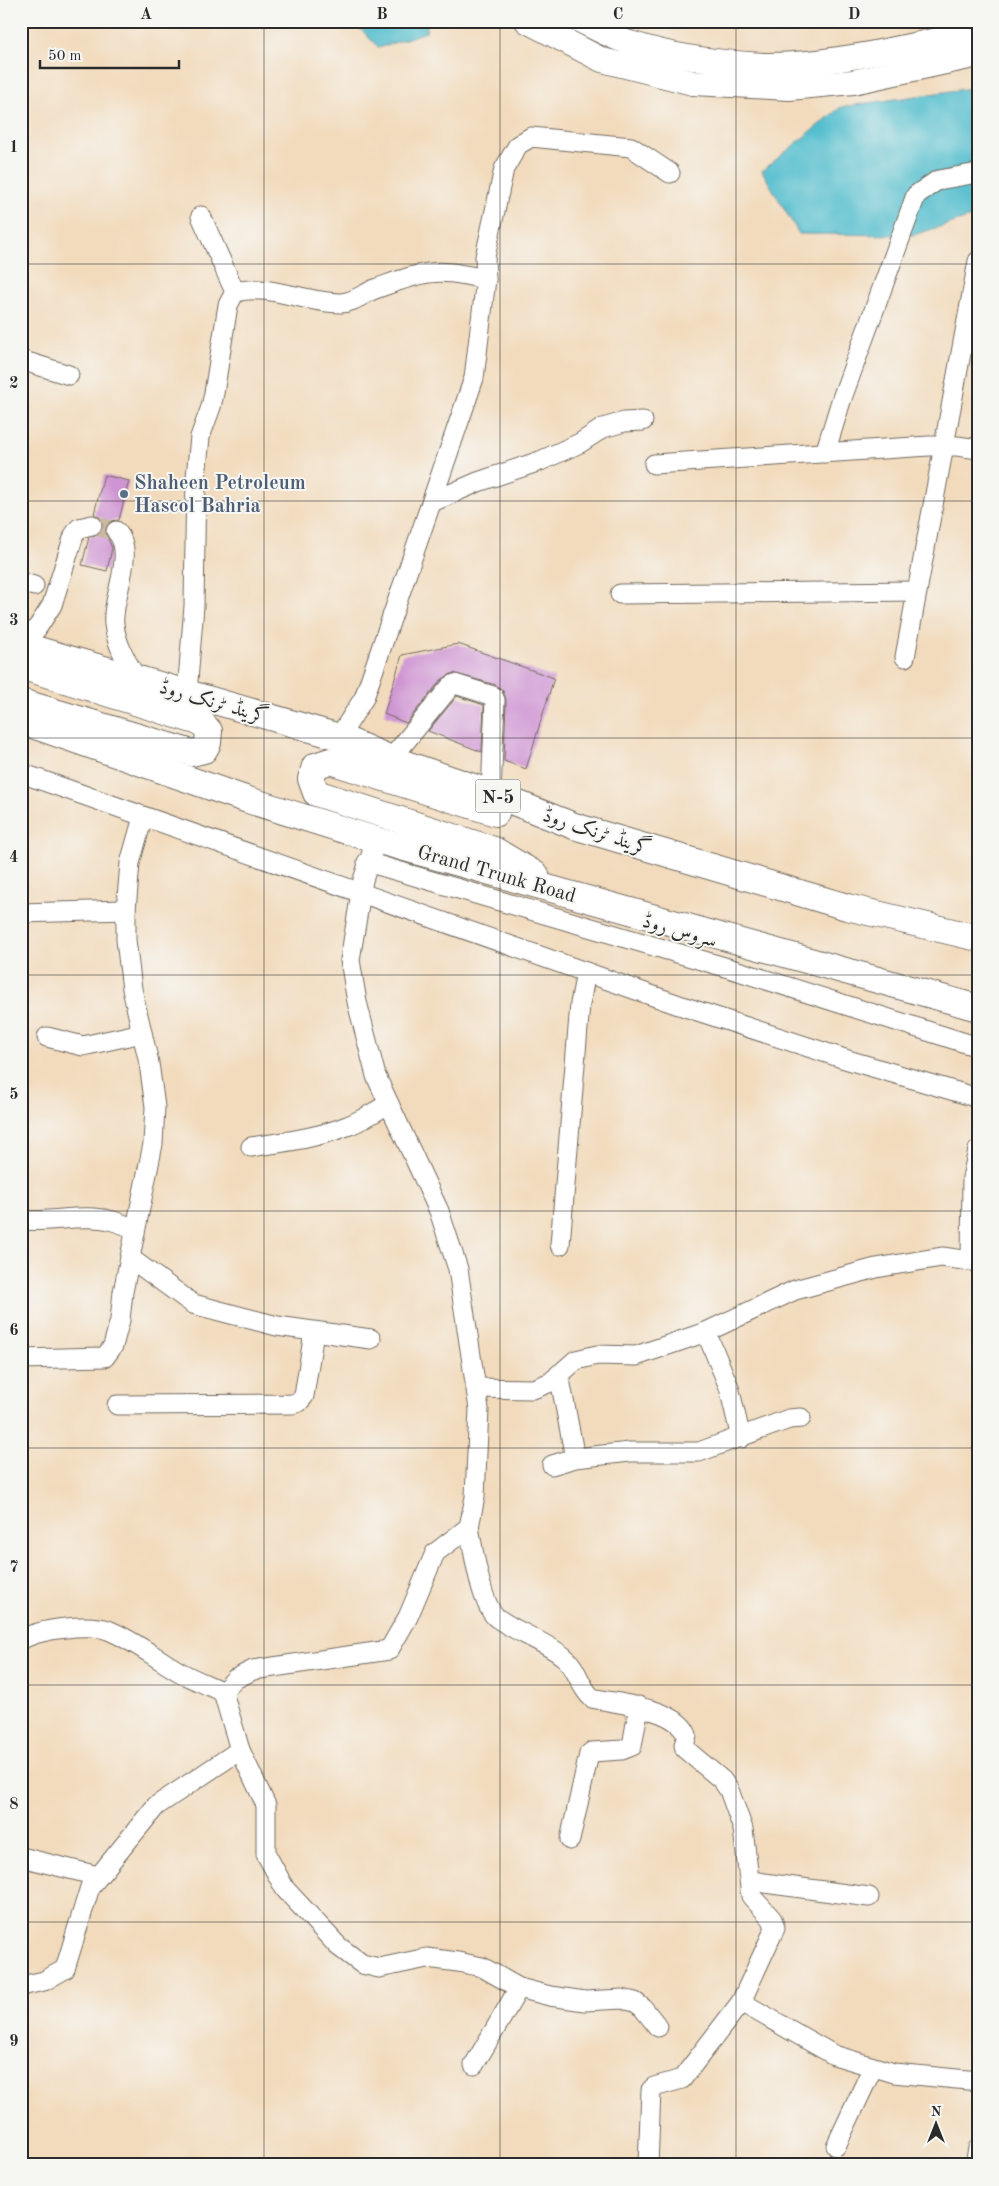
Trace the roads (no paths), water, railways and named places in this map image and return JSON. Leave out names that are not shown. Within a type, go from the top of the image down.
[{"type":"highway","name":"گرینڈ ٹرنک روڈ","points":[[21,644],[339,737],[391,759],[491,793],[574,826],[848,907],[974,934]]},
{"type":"highway","points":[[21,666],[202,723],[209,731],[208,743],[204,750],[192,754],[21,702]]},
{"type":"highway","name":"Grand Trunk Road","points":[[21,721],[248,800],[372,851],[562,892],[978,1008]]},
{"type":"highway","points":[[562,892],[494,850],[316,793],[311,779],[315,766],[330,761],[496,813],[574,826]]},
{"type":"main road","points":[[527,21],[602,60],[693,84],[789,88],[853,82],[978,55]]},
{"type":"main road","points":[[581,21],[629,43],[716,61],[766,65],[857,56],[978,31]]},
{"type":"street","points":[[339,737],[364,698],[474,378],[486,279],[485,257],[504,169],[518,144],[531,137],[631,147],[670,173]]},
{"type":"street","points":[[825,453],[840,401],[916,195],[938,180],[978,173]]},
{"type":"street","points":[[187,693],[194,606],[196,477],[200,437],[211,407],[228,305],[234,292],[201,216]]},
{"type":"street","points":[[904,657],[978,261]]},
{"type":"street","points":[[234,292],[245,289],[274,292],[340,303],[355,300],[372,290],[429,272],[486,279]]},
{"type":"street","points":[[21,360],[69,375]]},
{"type":"street","points":[[432,502],[478,482],[540,461],[580,444],[603,428],[624,422],[643,421]]},
{"type":"street","points":[[654,464],[944,446],[978,449]]},
{"type":"street","points":[[21,638],[36,630],[52,605],[74,535],[79,528],[92,525]]},
{"type":"street","points":[[116,531],[124,543],[114,624],[123,655],[136,678]]},
{"type":"street","points":[[620,594],[917,591]]},
{"type":"street","points":[[391,759],[450,687],[455,684],[493,696],[495,700],[491,793]]},
{"type":"street","points":[[21,773],[679,1006],[848,1060],[978,1098]]},
{"type":"street","points":[[21,1359],[105,1357],[113,1346],[120,1320],[135,1229],[152,1144],[155,1107],[149,1063],[132,989],[126,940],[126,910],[130,863],[143,817]]},
{"type":"street","points":[[372,851],[361,892],[350,960],[357,1002],[376,1076],[439,1211],[458,1269],[479,1409],[475,1497],[469,1527],[486,1604],[496,1617],[564,1657],[573,1667],[587,1694],[592,1698],[639,1706],[684,1727],[687,1735],[684,1748],[722,1780],[729,1790],[743,1829],[751,1896],[772,1919],[774,1928],[741,2002],[682,2079],[654,2087],[651,2090],[648,2165]]},
{"type":"street","name":"سروس روڈ","points":[[372,851],[735,970],[978,1047]]},
{"type":"street","points":[[21,913],[126,910]]},
{"type":"street","points":[[560,1245],[580,1004],[586,972]]},
{"type":"street","points":[[47,1037],[83,1046],[142,1033]]},
{"type":"street","points":[[251,1147],[299,1140],[324,1134],[349,1126],[389,1104]]},
{"type":"street","points":[[476,1388],[533,1389],[551,1382],[576,1360],[597,1355],[636,1356],[706,1332],[795,1290],[876,1268],[942,1256],[974,1261],[972,1178],[978,1150]]},
{"type":"street","points":[[21,1220],[92,1218],[112,1220],[135,1229]]},
{"type":"street","points":[[130,1258],[193,1304],[277,1326],[372,1339]]},
{"type":"street","points":[[117,1405],[292,1404],[299,1402],[304,1396],[314,1332]]},
{"type":"street","points":[[706,1332],[729,1387],[741,1438]]},
{"type":"street","points":[[559,1374],[575,1458]]},
{"type":"street","points":[[552,1465],[575,1458],[630,1452],[699,1452],[789,1420],[801,1418]]},
{"type":"street","points":[[223,1692],[235,1678],[253,1670],[389,1650],[408,1616],[435,1553],[469,1527]]},
{"type":"street","points":[[21,1640],[31,1634],[61,1628],[106,1629],[137,1644],[179,1672],[223,1692],[240,1750],[266,1805],[266,1854],[285,1889],[338,1946],[362,1964],[379,1968],[427,1958],[482,1967],[519,1988],[550,1996],[585,2001],[622,1999],[635,2002],[643,2008],[658,2027]]},
{"type":"street","points":[[570,1840],[590,1754],[592,1752],[622,1750],[632,1746],[639,1706]]},
{"type":"street","points":[[21,1986],[44,1981],[65,1969],[90,1887],[156,1806],[240,1750]]},
{"type":"street","points":[[21,1857],[98,1876]]},
{"type":"street","points":[[750,1881],[869,1897]]},
{"type":"street","points":[[474,2065],[519,1988]]},
{"type":"street","points":[[741,2002],[834,2055],[894,2073],[978,2081]]},
{"type":"street","points":[[836,2146],[874,2067]]},
{"type":"street","points":[[975,2165],[978,2148]]},
{"type":"water","points":[[353,21],[428,21],[426,32],[379,48]]},
{"type":"water","points":[[978,87],[978,215],[913,235],[799,234],[762,171],[841,107]]},
{"type":"tunnel","points":[[92,525],[116,531]]},
{"type":"place","name":"Shaheen Petroleum Hascol Bahria","points":[[124,494]]}]
